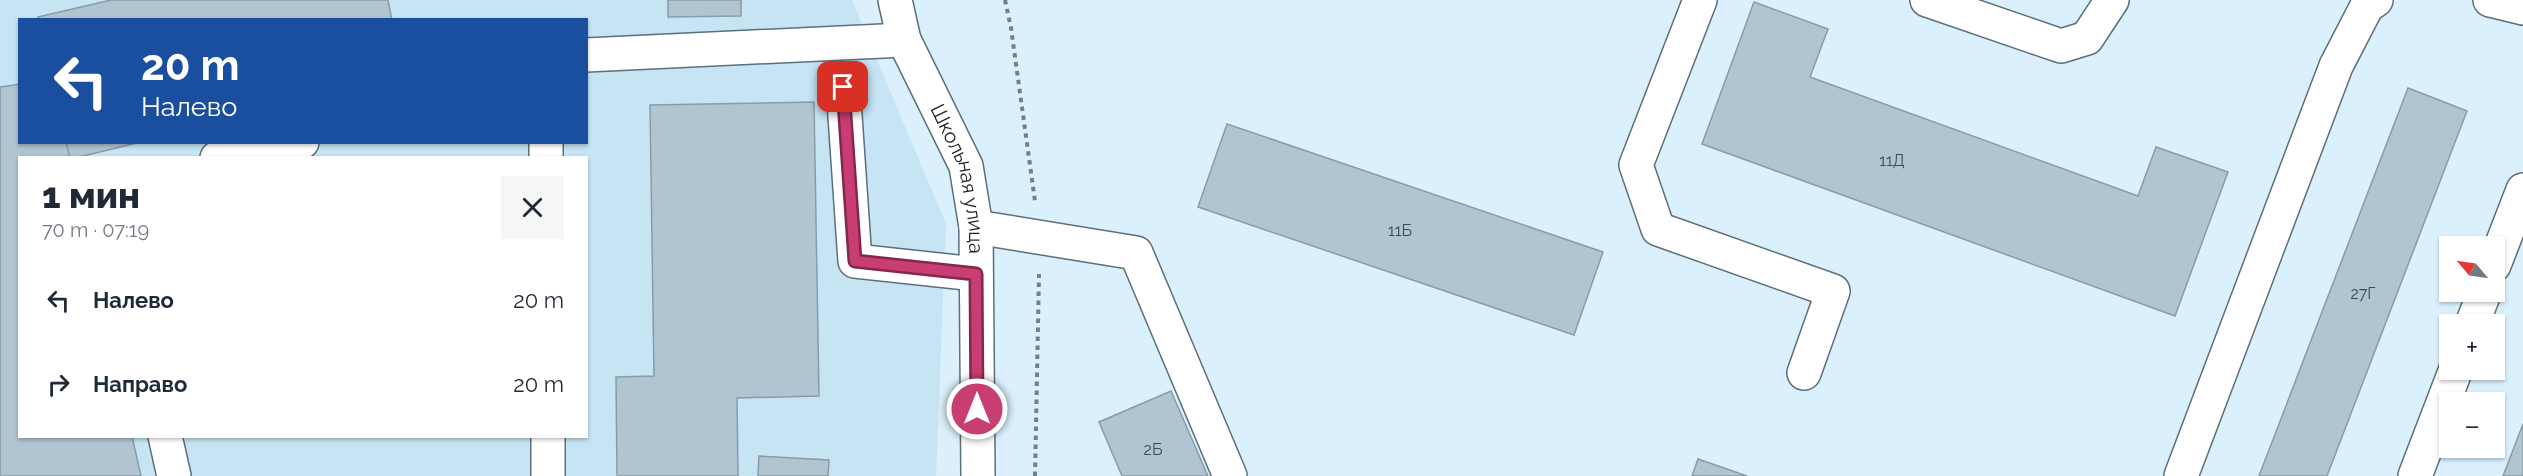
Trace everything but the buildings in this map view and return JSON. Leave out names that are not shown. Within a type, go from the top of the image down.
[{"type":"street","name":"Школьная улица","points":[[895,0],[904,40],[966,166],[976,227],[978,476]]},
{"type":"street","points":[[1700,0],[1636,165],[1658,229],[1833,291],[1804,373]]},
{"type":"street","points":[[1927,0],[2061,46],[2087,38],[2112,0]]},
{"type":"street","points":[[2181,476],[2336,66],[2367,6],[2376,0]]},
{"type":"street","points":[[2490,0],[2523,8]]},
{"type":"street","points":[[588,55],[904,40]]},
{"type":"street","points":[[843,87],[855,261],[976,274]]},
{"type":"street","points":[[228,156],[291,144]]},
{"type":"street","points":[[2505,237],[2523,190]]},
{"type":"street","points":[[976,227],[1136,253],[1230,476]]},
{"type":"street","points":[[2415,476],[2452,380]]},
{"type":"street","points":[[165,438],[174,476]]},
{"type":"street","points":[[548,438],[548,476]]},
{"type":"shaded area","points":[[0,0],[852,0],[946,224],[936,476],[0,476]]},
{"type":"route","points":[[843,87],[855,261],[976,274],[977,409]]}]
